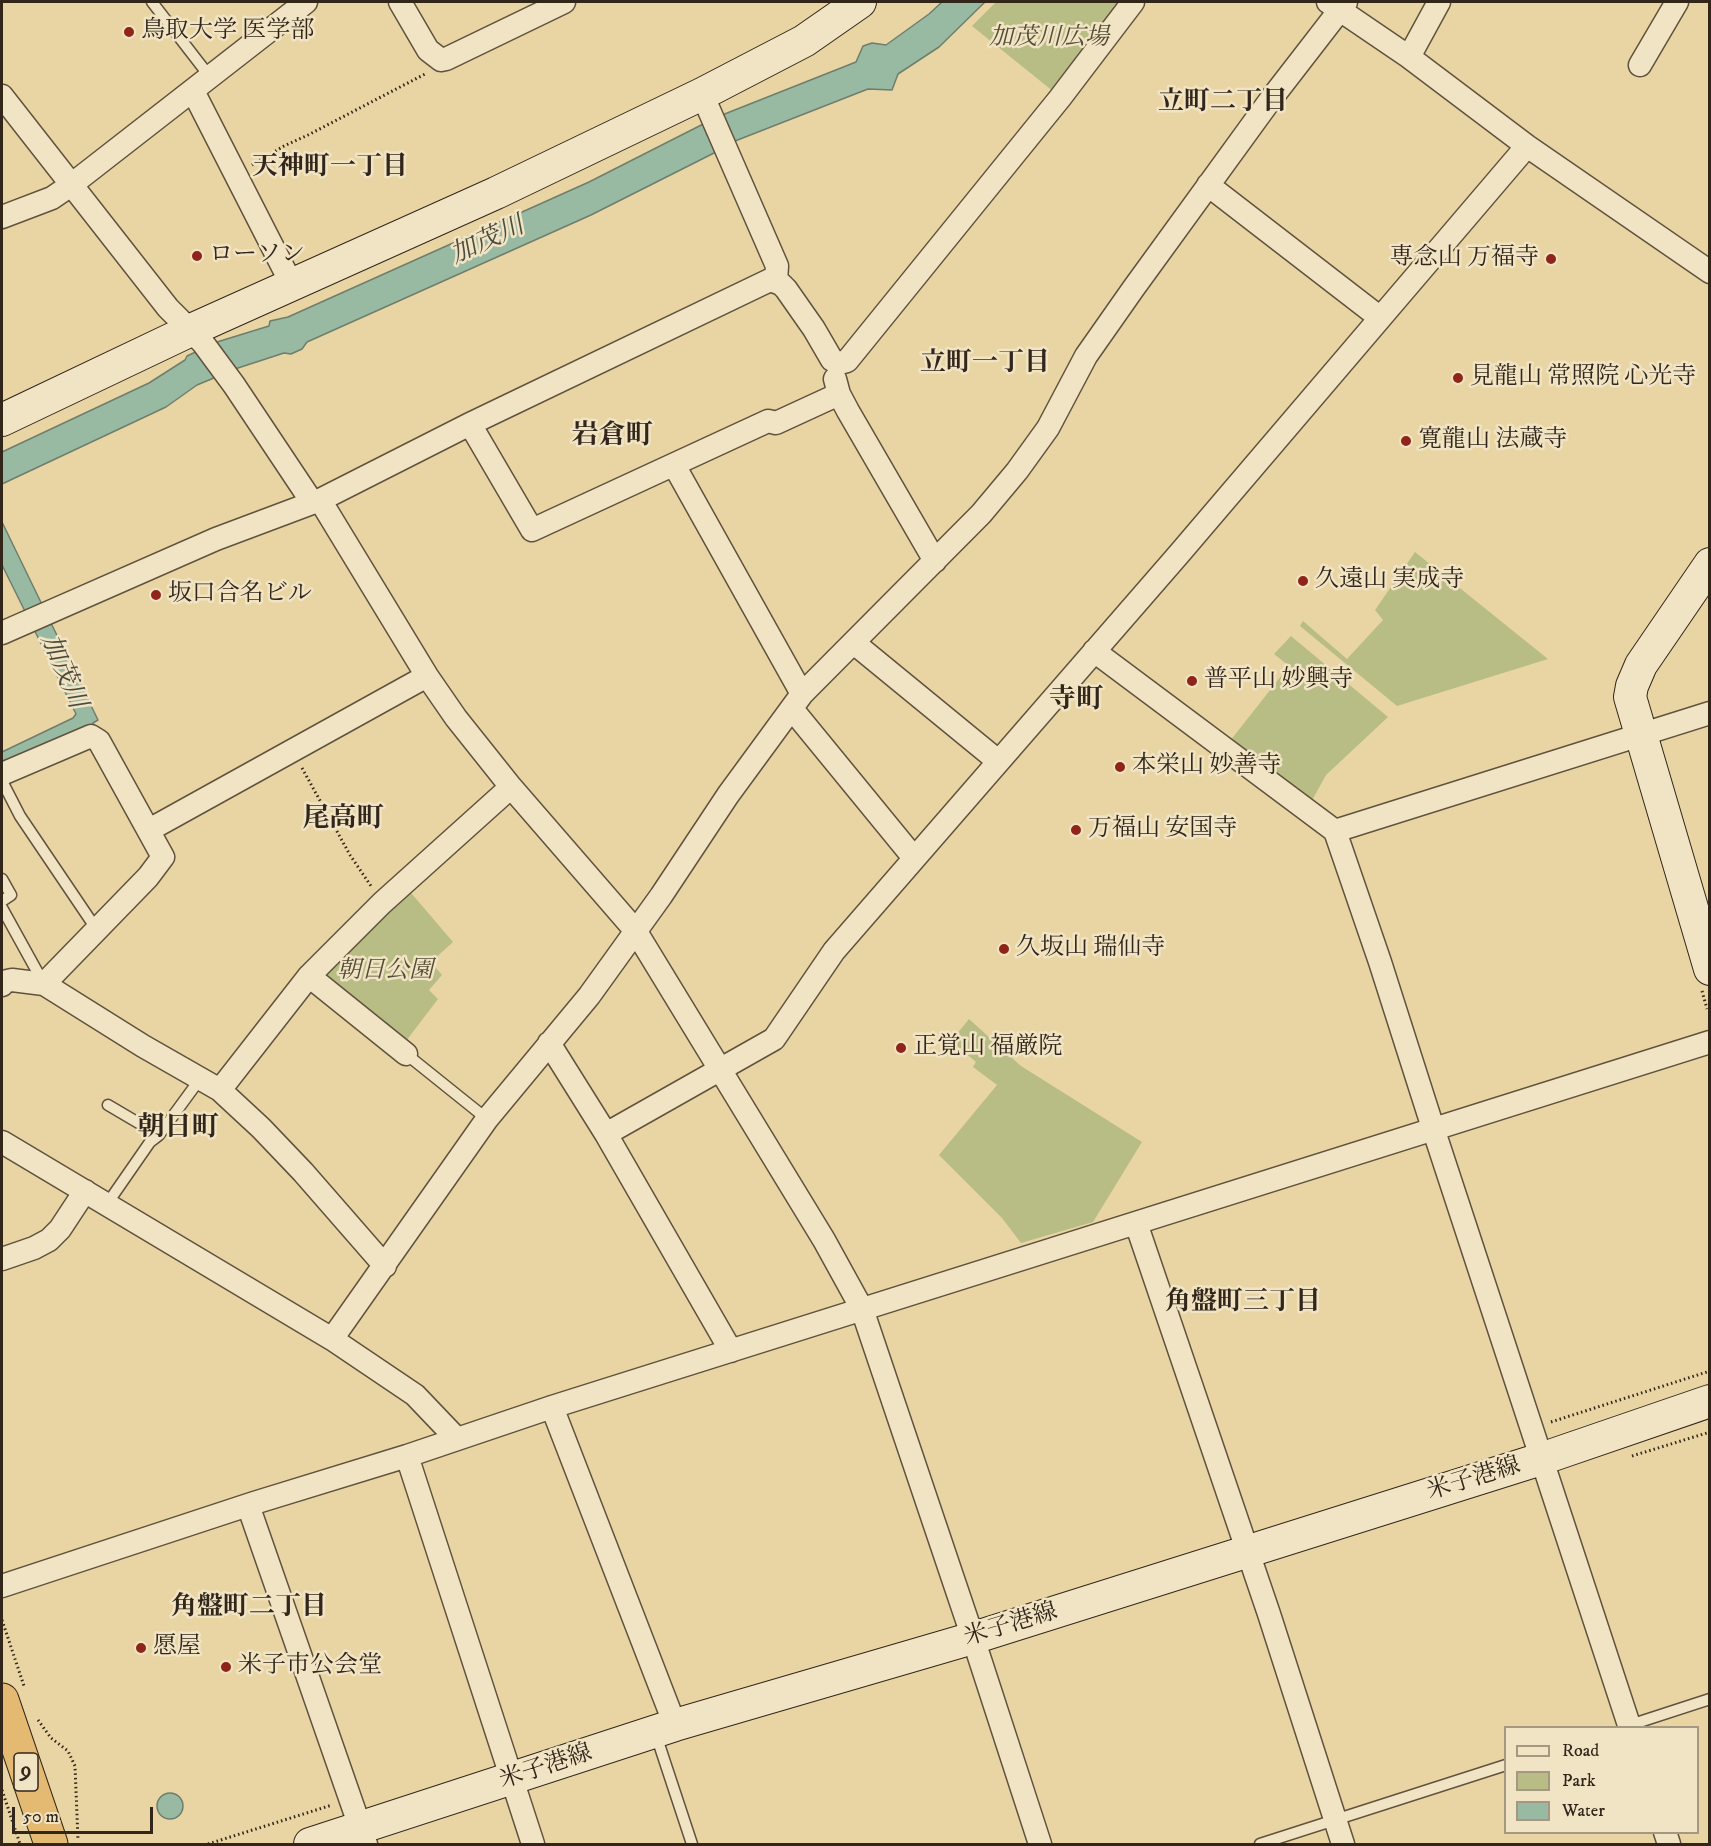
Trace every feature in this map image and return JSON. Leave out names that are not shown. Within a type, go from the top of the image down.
[{"type":"highway","name":"9","points":[[14,1694],[11,1761],[51,1845]]},
{"type":"main road","points":[[2,420],[198,338],[291,283],[705,103],[804,41],[860,2]]},
{"type":"main road","points":[[1710,564],[1641,665],[1630,697],[1710,969]]},
{"type":"main road","name":"米子港線","points":[[310,1845],[364,1837],[511,1779],[665,1728],[973,1638],[1541,1459],[1710,1401]]},
{"type":"street","points":[[2,217],[52,198],[71,185],[306,2]]},
{"type":"street","points":[[400,2],[428,50],[441,60],[564,2]]},
{"type":"street","points":[[2,633],[216,539],[316,501],[470,424],[770,280],[776,281],[786,289],[830,357],[843,363],[850,359],[1060,98],[1133,2]]},
{"type":"street","points":[[1408,57],[1439,2]]},
{"type":"street","points":[[1640,64],[1677,2]]},
{"type":"street","points":[[332,1339],[487,1119],[589,996],[661,896],[728,795],[797,701],[981,514],[1017,471],[1048,428],[1086,356],[1338,4],[1527,146],[1710,272]]},
{"type":"street","points":[[202,84],[236,175],[291,283]]},
{"type":"street","points":[[2,96],[168,308],[198,338],[234,385],[316,501],[456,718],[511,787],[635,930],[824,1240],[862,1309],[1040,1845]]},
{"type":"street","points":[[705,103],[777,266],[776,281]]},
{"type":"street","points":[[606,1134],[774,1039],[834,951],[1527,146]]},
{"type":"street","points":[[1208,185],[1379,317]]},
{"type":"street","points":[[837,362],[838,394],[935,561]]},
{"type":"street","points":[[470,424],[532,530],[768,421],[776,423],[838,394]]},
{"type":"street","points":[[674,465],[797,701],[914,858]]},
{"type":"street","points":[[854,643],[998,761]]},
{"type":"street","points":[[1094,651],[1335,831],[1380,962],[1627,1726]]},
{"type":"street","points":[[149,830],[427,676]]},
{"type":"street","points":[[1335,831],[1710,713]]},
{"type":"street","points":[[2,774],[91,736],[99,741],[163,857],[148,877],[44,984]]},
{"type":"street","points":[[220,1090],[309,976],[382,903],[511,787]]},
{"type":"street","points":[[309,976],[406,1054]]},
{"type":"street","points":[[2,982],[12,980],[44,984],[94,1017],[220,1090],[303,1172],[385,1266]]},
{"type":"street","points":[[2,1586],[552,1407],[1710,1042]]},
{"type":"street","points":[[549,1043],[606,1134],[731,1351]]},
{"type":"street","points":[[2,1142],[332,1339],[415,1395],[457,1439]]},
{"type":"street","points":[[2,1259],[49,1240],[60,1229],[85,1191]]},
{"type":"street","points":[[1136,1223],[1248,1551],[1343,1845]]},
{"type":"street","points":[[552,1407],[665,1728]]},
{"type":"street","points":[[407,1456],[533,1845]]},
{"type":"street","points":[[248,1505],[364,1837]]},
{"type":"lane","points":[[152,2],[202,84]]},
{"type":"lane","points":[[2,782],[20,816],[97,931]]},
{"type":"lane","points":[[2,879],[11,895],[2,901]]},
{"type":"lane","points":[[2,908],[44,984]]},
{"type":"lane","points":[[406,1054],[487,1119]]},
{"type":"lane","points":[[107,1204],[150,1142],[159,1135],[200,1080]]},
{"type":"lane","points":[[108,1105],[159,1135]]},
{"type":"lane","points":[[1630,1726],[1710,1699]]},
{"type":"lane","points":[[665,1728],[692,1845]]},
{"type":"lane","points":[[1260,1845],[1504,1766]]},
{"type":"path","points":[[236,175],[284,146],[434,69],[441,60]]},
{"type":"path","points":[[293,750],[350,855],[382,903]]},
{"type":"path","points":[[1543,1424],[1710,1371]]},
{"type":"path","points":[[2,1620],[14,1694]]},
{"type":"path","points":[[36,1718],[51,1738],[68,1751],[75,1766],[78,1845]]},
{"type":"path","points":[[2,1790],[20,1845]]},
{"type":"path","points":[[208,1845],[335,1804]]},
{"type":"green space","name":"加茂川広場","points":[[996,2],[1127,2],[1054,92],[972,26]]},
{"type":"green space","points":[[1415,552],[1548,659],[1397,706],[1300,626],[1303,621],[1347,659],[1383,620],[1375,610]]},
{"type":"green space","points":[[1291,636],[1388,717],[1326,775],[1310,804],[1230,741],[1289,666],[1274,654]]},
{"type":"green space","name":"朝日公園","points":[[406,887],[453,942],[431,962],[442,975],[429,990],[438,999],[403,1045],[319,979]]},
{"type":"green space","points":[[969,1019],[1021,1066],[1142,1142],[1093,1222],[1021,1243],[1002,1218],[939,1155],[997,1085],[973,1067],[976,1062],[951,1041]]},
{"type":"water","name":"加茂川","points":[[942,2],[985,2],[939,47],[898,74],[892,90],[868,89],[735,141],[730,147],[591,215],[307,342],[302,349],[291,354],[284,353],[238,368],[197,385],[166,407],[2,484],[2,452],[149,383],[185,360],[187,356],[217,342],[269,326],[270,321],[288,317],[589,182],[717,117],[856,62],[863,46],[872,43],[886,45]]},
{"type":"water","name":"加茂川","points":[[2,522],[98,720],[93,723],[95,728],[2,769],[2,752],[73,718],[76,714],[2,565]]},
{"type":"water","points":[[170,1793],[179,1797],[183,1806],[179,1815],[170,1819],[161,1815],[157,1806],[161,1797]]},
{"type":"place","name":"鳥取大学 医学部","points":[[129,32]]},
{"type":"place","name":"ローソン","points":[[197,256]]},
{"type":"place","name":"専念山 万福寺","points":[[1551,259]]},
{"type":"place","name":"見龍山 常照院 心光寺","points":[[1458,378]]},
{"type":"place","name":"寛龍山 法蔵寺","points":[[1406,441]]},
{"type":"place","name":"久遠山 実成寺","points":[[1303,581]]},
{"type":"place","name":"坂口合名ビル","points":[[156,595]]},
{"type":"place","name":"普平山 妙興寺","points":[[1192,681]]},
{"type":"place","name":"本栄山 妙善寺","points":[[1120,767]]},
{"type":"place","name":"万福山 安国寺","points":[[1076,830]]},
{"type":"place","name":"久坂山 瑞仙寺","points":[[1004,949]]},
{"type":"place","name":"正覚山 福厳院","points":[[901,1048]]},
{"type":"place","name":"愿屋","points":[[141,1648]]},
{"type":"place","name":"米子市公会堂","points":[[226,1667]]},
{"type":"district","name":"立町二丁目","points":[[1223,104]]},
{"type":"district","name":"天神町一丁目","points":[[330,169]]},
{"type":"district","name":"立町一丁目","points":[[985,365]]},
{"type":"district","name":"岩倉町","points":[[612,437]]},
{"type":"district","name":"寺町","points":[[1076,701]]},
{"type":"district","name":"尾高町","points":[[343,820]]},
{"type":"district","name":"朝日町","points":[[178,1129]]},
{"type":"district","name":"角盤町三丁目","points":[[1243,1304]]},
{"type":"district","name":"角盤町二丁目","points":[[249,1609]]}]
